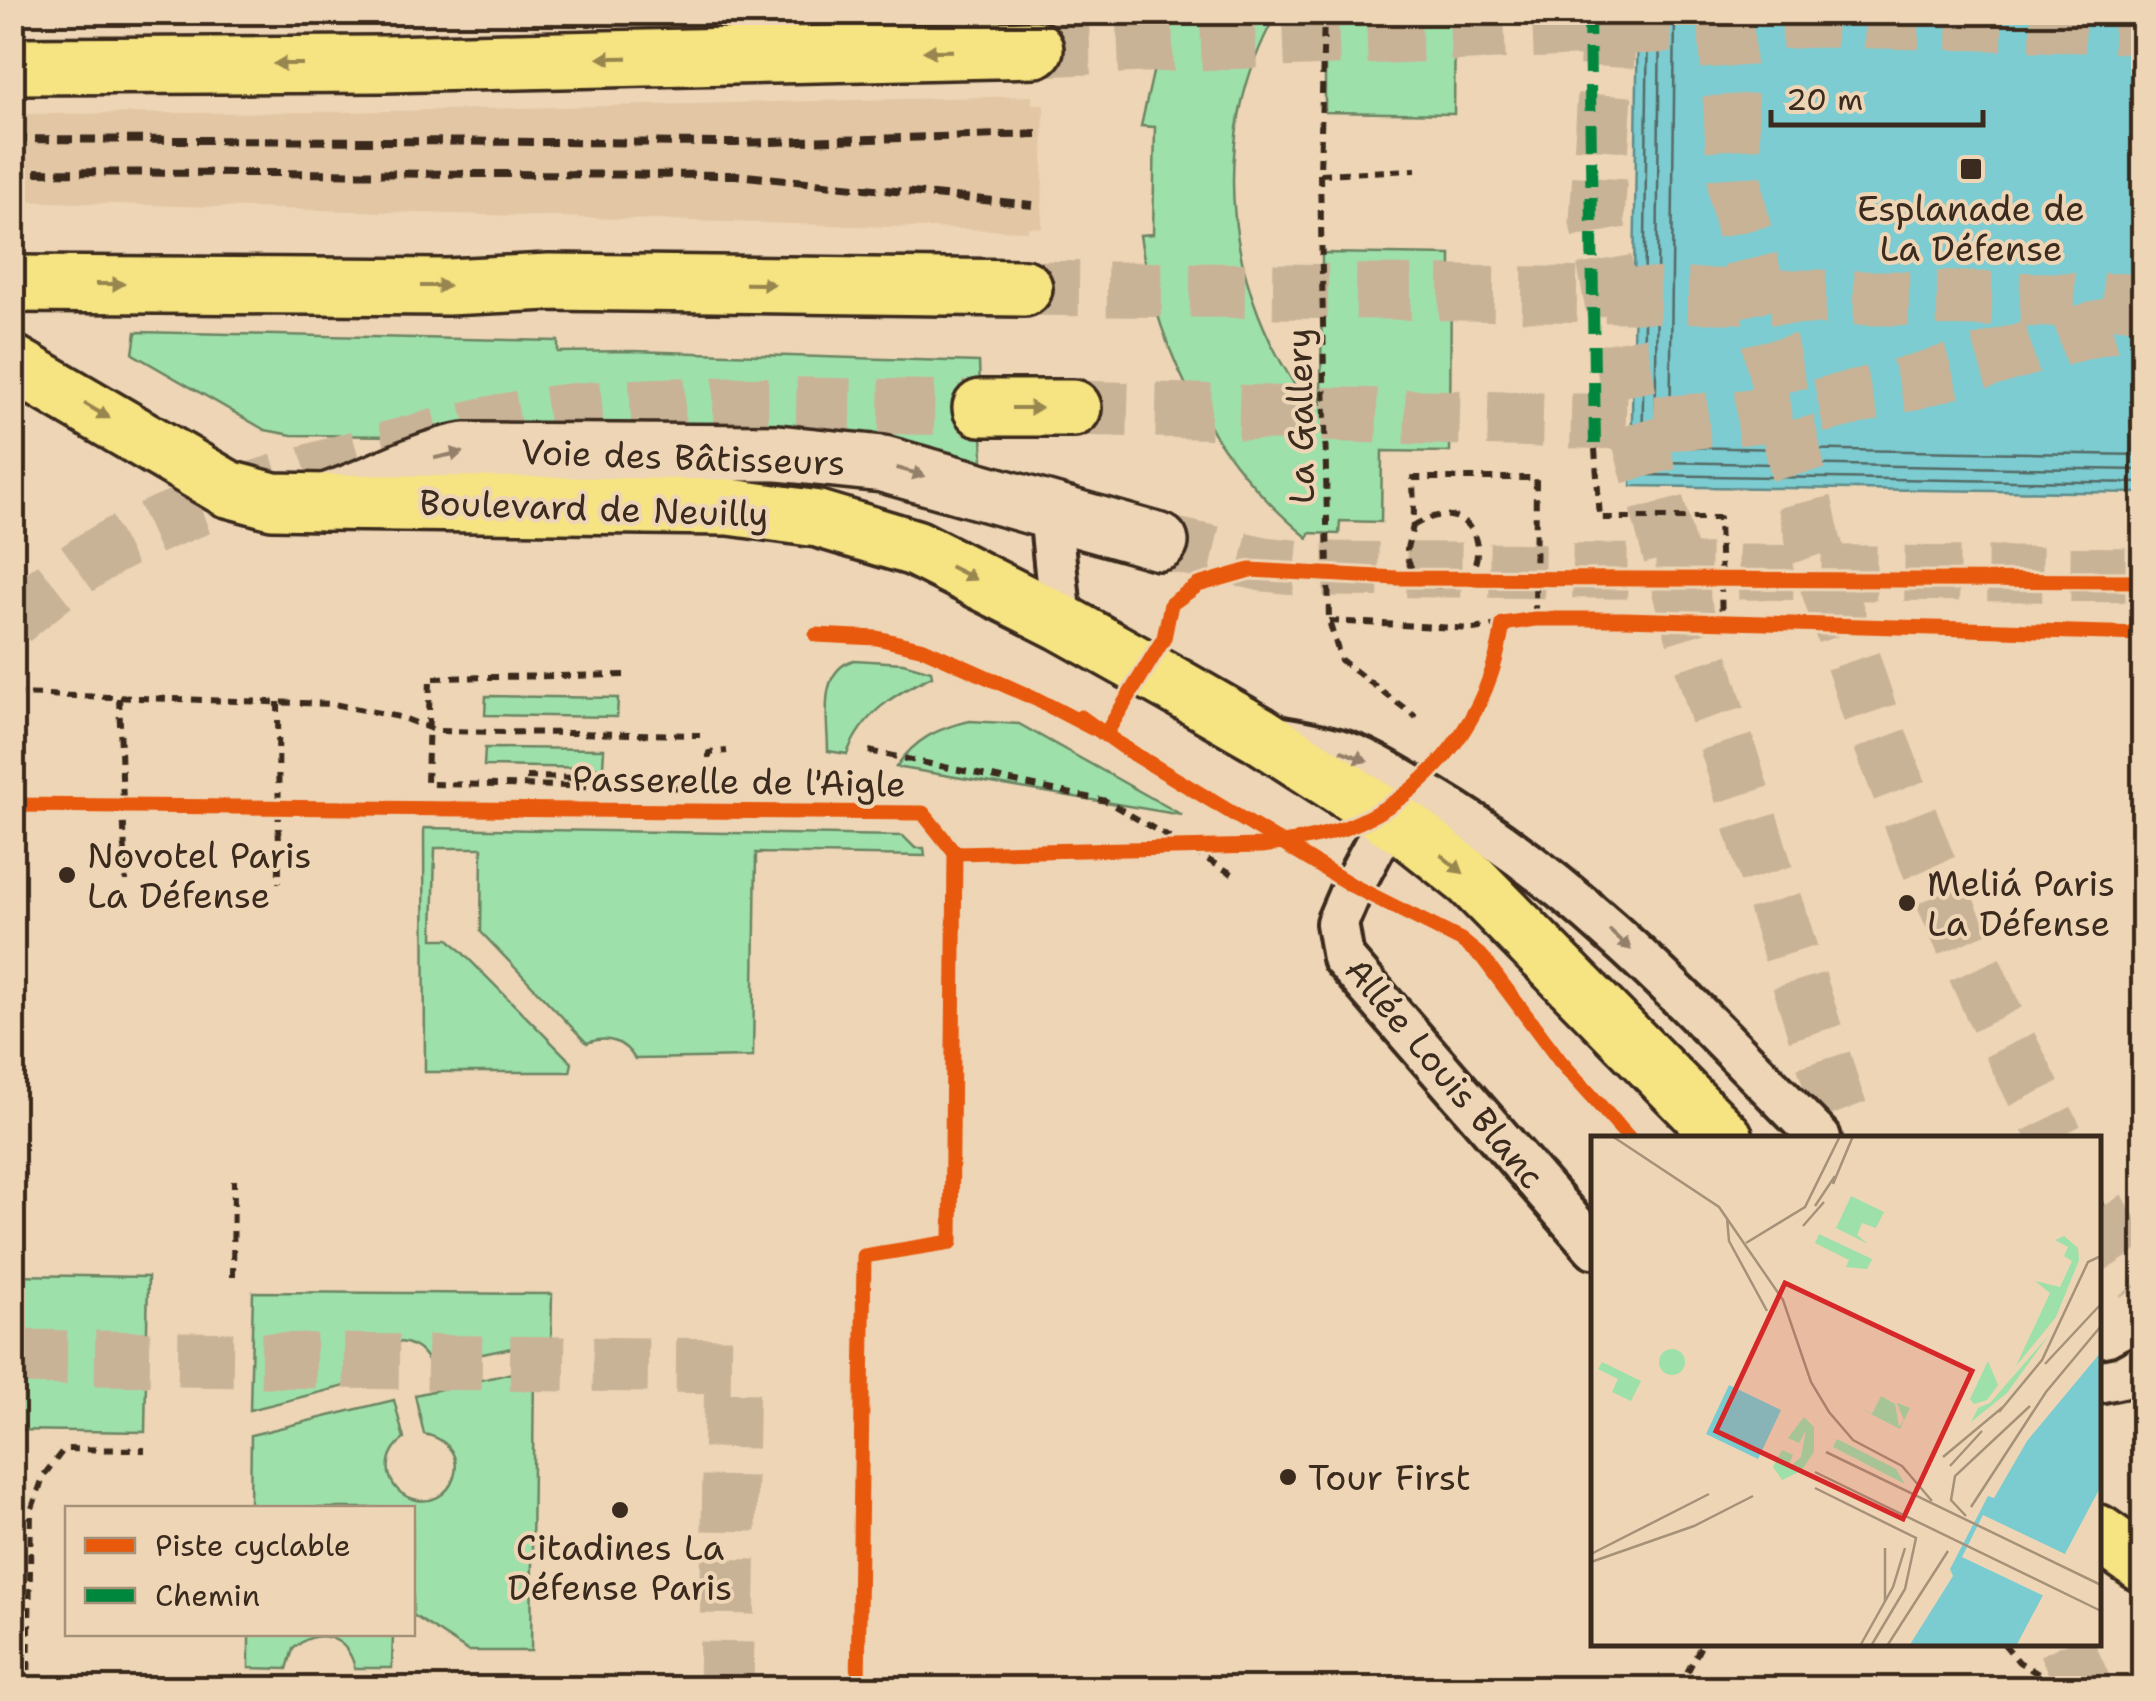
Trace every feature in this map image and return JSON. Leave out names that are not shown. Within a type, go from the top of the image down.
[{"type":"main road","points":[[12,66],[401,63],[1035,48]]},
{"type":"main road","points":[[12,284],[447,286],[550,282],[1024,288]]},
{"type":"main road","name":"Boulevard de Neuilly","points":[[12,363],[51,382],[228,489],[273,501],[688,504],[818,519],[915,548],[1061,622],[1259,734],[1390,817],[1471,880],[1723,1136]]},
{"type":"main road","points":[[981,408],[1073,408]]},
{"type":"main road","points":[[2101,1535],[2144,1565]]},
{"type":"street","name":"Voie des Bâtisseurs","points":[[325,502],[350,495],[417,463],[465,452],[778,453],[883,464],[1160,542]]},
{"type":"lane","points":[[1050,512],[1061,622]]},
{"type":"lane","points":[[1259,734],[1339,750],[1373,764],[1481,827],[1559,885],[1646,963],[1818,1136]]},
{"type":"lane","name":"Allée Louis Blanc","points":[[1390,817],[1352,886],[1337,923],[1343,958],[1591,1244]]},
{"type":"lane","points":[[2101,1381],[2144,1364]]},
{"type":"path","points":[[1320,174],[1416,170]]},
{"type":"path","points":[[1596,449],[1600,518],[1719,518],[1722,623]]},
{"type":"path","points":[[1413,526],[1430,516],[1448,514],[1466,522],[1476,537],[1479,557],[1470,574],[1454,584],[1436,586],[1419,578],[1408,562],[1406,544],[1413,526],[1413,478],[1536,478],[1536,619]]},
{"type":"path","points":[[1425,724],[1341,660],[1329,622],[1473,629],[1536,619],[2144,634]]},
{"type":"path","points":[[858,1688],[864,1256],[950,1242],[954,854],[1262,846],[1345,828],[1391,804],[1425,779],[1467,724],[1492,676],[1503,624]]},
{"type":"path","points":[[624,675],[430,678],[426,784],[709,788],[709,753],[727,751]]},
{"type":"path","points":[[12,694],[348,706],[389,714],[437,731],[700,735]]},
{"type":"path","points":[[119,698],[126,881]]},
{"type":"path","points":[[278,702],[279,883]]},
{"type":"path","points":[[869,751],[1106,801],[1234,874]]},
{"type":"path","points":[[526,776],[663,780]]},
{"type":"path","points":[[1252,824],[1352,886]]},
{"type":"path","points":[[233,1277],[234,1180]]},
{"type":"path","points":[[28,1688],[31,1511],[44,1475],[64,1449],[145,1450]]},
{"type":"path","points":[[1679,1688],[1701,1646]]},
{"type":"path","points":[[2006,1646],[2019,1662],[2062,1688]]},
{"type":"path","points":[[750,1685],[832,1686]]},
{"type":"shaded area","points":[[1032,96],[1032,104],[1044,104],[1042,228],[1028,227],[1028,231],[13,201],[13,114],[345,112]]},
{"type":"green space","points":[[1172,13],[1277,13],[1255,61],[1240,111],[1234,213],[1243,264],[1258,314],[1280,361],[1309,405],[1321,404],[1322,253],[1451,255],[1450,452],[1382,451],[1381,522],[1340,521],[1339,534],[1309,533],[1308,538],[1244,475],[1195,403],[1176,363],[1160,322],[1140,235],[1153,234],[1155,127],[1141,126],[1159,46]]},
{"type":"green space","points":[[1325,13],[1455,13],[1454,114],[1325,112]]},
{"type":"green space","points":[[136,332],[558,341],[558,352],[979,362],[983,460],[873,440],[292,435],[265,430],[133,354]]},
{"type":"green space","points":[[854,660],[903,663],[931,671],[932,676],[881,706],[861,727],[847,754],[828,751],[826,711],[830,685],[834,674]]},
{"type":"green space","points":[[486,696],[618,698],[617,717],[485,715]]},
{"type":"green space","points":[[970,721],[1019,724],[1182,815],[896,767],[928,736]]},
{"type":"green space","points":[[485,748],[604,749],[603,768],[484,766]]},
{"type":"green space","points":[[424,828],[903,836],[915,848],[924,848],[925,856],[756,853],[753,1057],[635,1059],[614,1041],[587,1043],[481,932],[482,848],[435,848],[433,939],[449,939],[572,1063],[570,1072],[425,1072]]},
{"type":"green space","points":[[2101,1201],[2129,1240],[2111,1239],[2101,1225]]},
{"type":"green space","points":[[13,1275],[148,1277],[145,1432],[13,1430]]},
{"type":"green space","points":[[253,1292],[552,1294],[551,1343],[430,1365],[413,1346],[390,1343],[371,1355],[365,1367],[365,1381],[250,1410]]},
{"type":"green space","points":[[534,1368],[531,1651],[468,1651],[415,1616],[415,1506],[250,1506],[251,1435],[394,1400],[404,1439],[390,1458],[391,1480],[408,1497],[424,1501],[437,1497],[454,1478],[456,1464],[452,1452],[441,1441],[424,1434],[415,1395]]},
{"type":"green space","points":[[249,1636],[321,1636],[293,1649],[287,1669],[249,1668]]},
{"type":"green space","points":[[321,1636],[393,1636],[392,1668],[355,1668],[345,1648]]},
{"type":"water","points":[[1638,13],[2143,13],[2143,493],[1631,486]]},
{"type":"tunnel","points":[[1610,12],[1597,221],[1632,411],[1682,599],[1850,1136]]},
{"type":"tunnel","points":[[1725,12],[1736,195],[1814,544],[1871,716],[1926,859],[1993,1011],[2055,1136]]},
{"type":"tunnel","points":[[1035,49],[1821,20],[2144,26]]},
{"type":"tunnel","points":[[1024,288],[2144,301]]},
{"type":"tunnel","points":[[1073,408],[1663,423],[1724,419],[1804,409],[1864,395],[2137,318]]},
{"type":"tunnel","points":[[12,620],[97,556],[162,523],[301,474],[485,425],[580,410],[680,405],[981,408]]},
{"type":"tunnel","points":[[1160,542],[1264,564],[1315,569],[2144,575]]},
{"type":"tunnel","points":[[2101,1215],[2144,1282]]},
{"type":"tunnel","points":[[12,1357],[732,1366],[726,1688]]},
{"type":"tunnel","points":[[2066,1646],[2085,1688]]},
{"type":"railway","points":[[12,139],[735,143],[1037,134]]},
{"type":"railway","points":[[12,172],[736,175],[1033,205]]},
{"type":"marked path","points":[[1589,12],[1595,449]]},
{"type":"cycle path","points":[[1105,735],[1164,638],[1171,604],[1198,585],[1250,570],[1397,578],[2144,581]]},
{"type":"cycle path","points":[[955,853],[1262,846],[1345,828],[1405,795],[1452,747],[1485,689],[1503,624],[1535,619],[1623,619],[2144,634]]},
{"type":"cycle path","points":[[816,635],[877,638],[924,649],[1092,728]]},
{"type":"cycle path","points":[[1105,735],[1081,717],[1126,749],[1353,886],[1461,940],[1483,958],[1560,1061],[1627,1136]]},
{"type":"cycle path","name":"Passerelle de l'Aigle","points":[[12,805],[923,813],[955,853]]},
{"type":"cycle path","points":[[858,1688],[864,1256],[951,1242],[955,853]]},
{"type":"place","name":"Esplanade de La Défense","points":[[1971,169]]},
{"type":"place","name":"Novotel Paris La Défense","points":[[67,875]]},
{"type":"place","name":"Meliá Paris La Défense","points":[[1907,903]]},
{"type":"place","name":"Tour First","points":[[1288,1477]]},
{"type":"place","name":"Citadines La Défense Paris","points":[[620,1510]]}]
